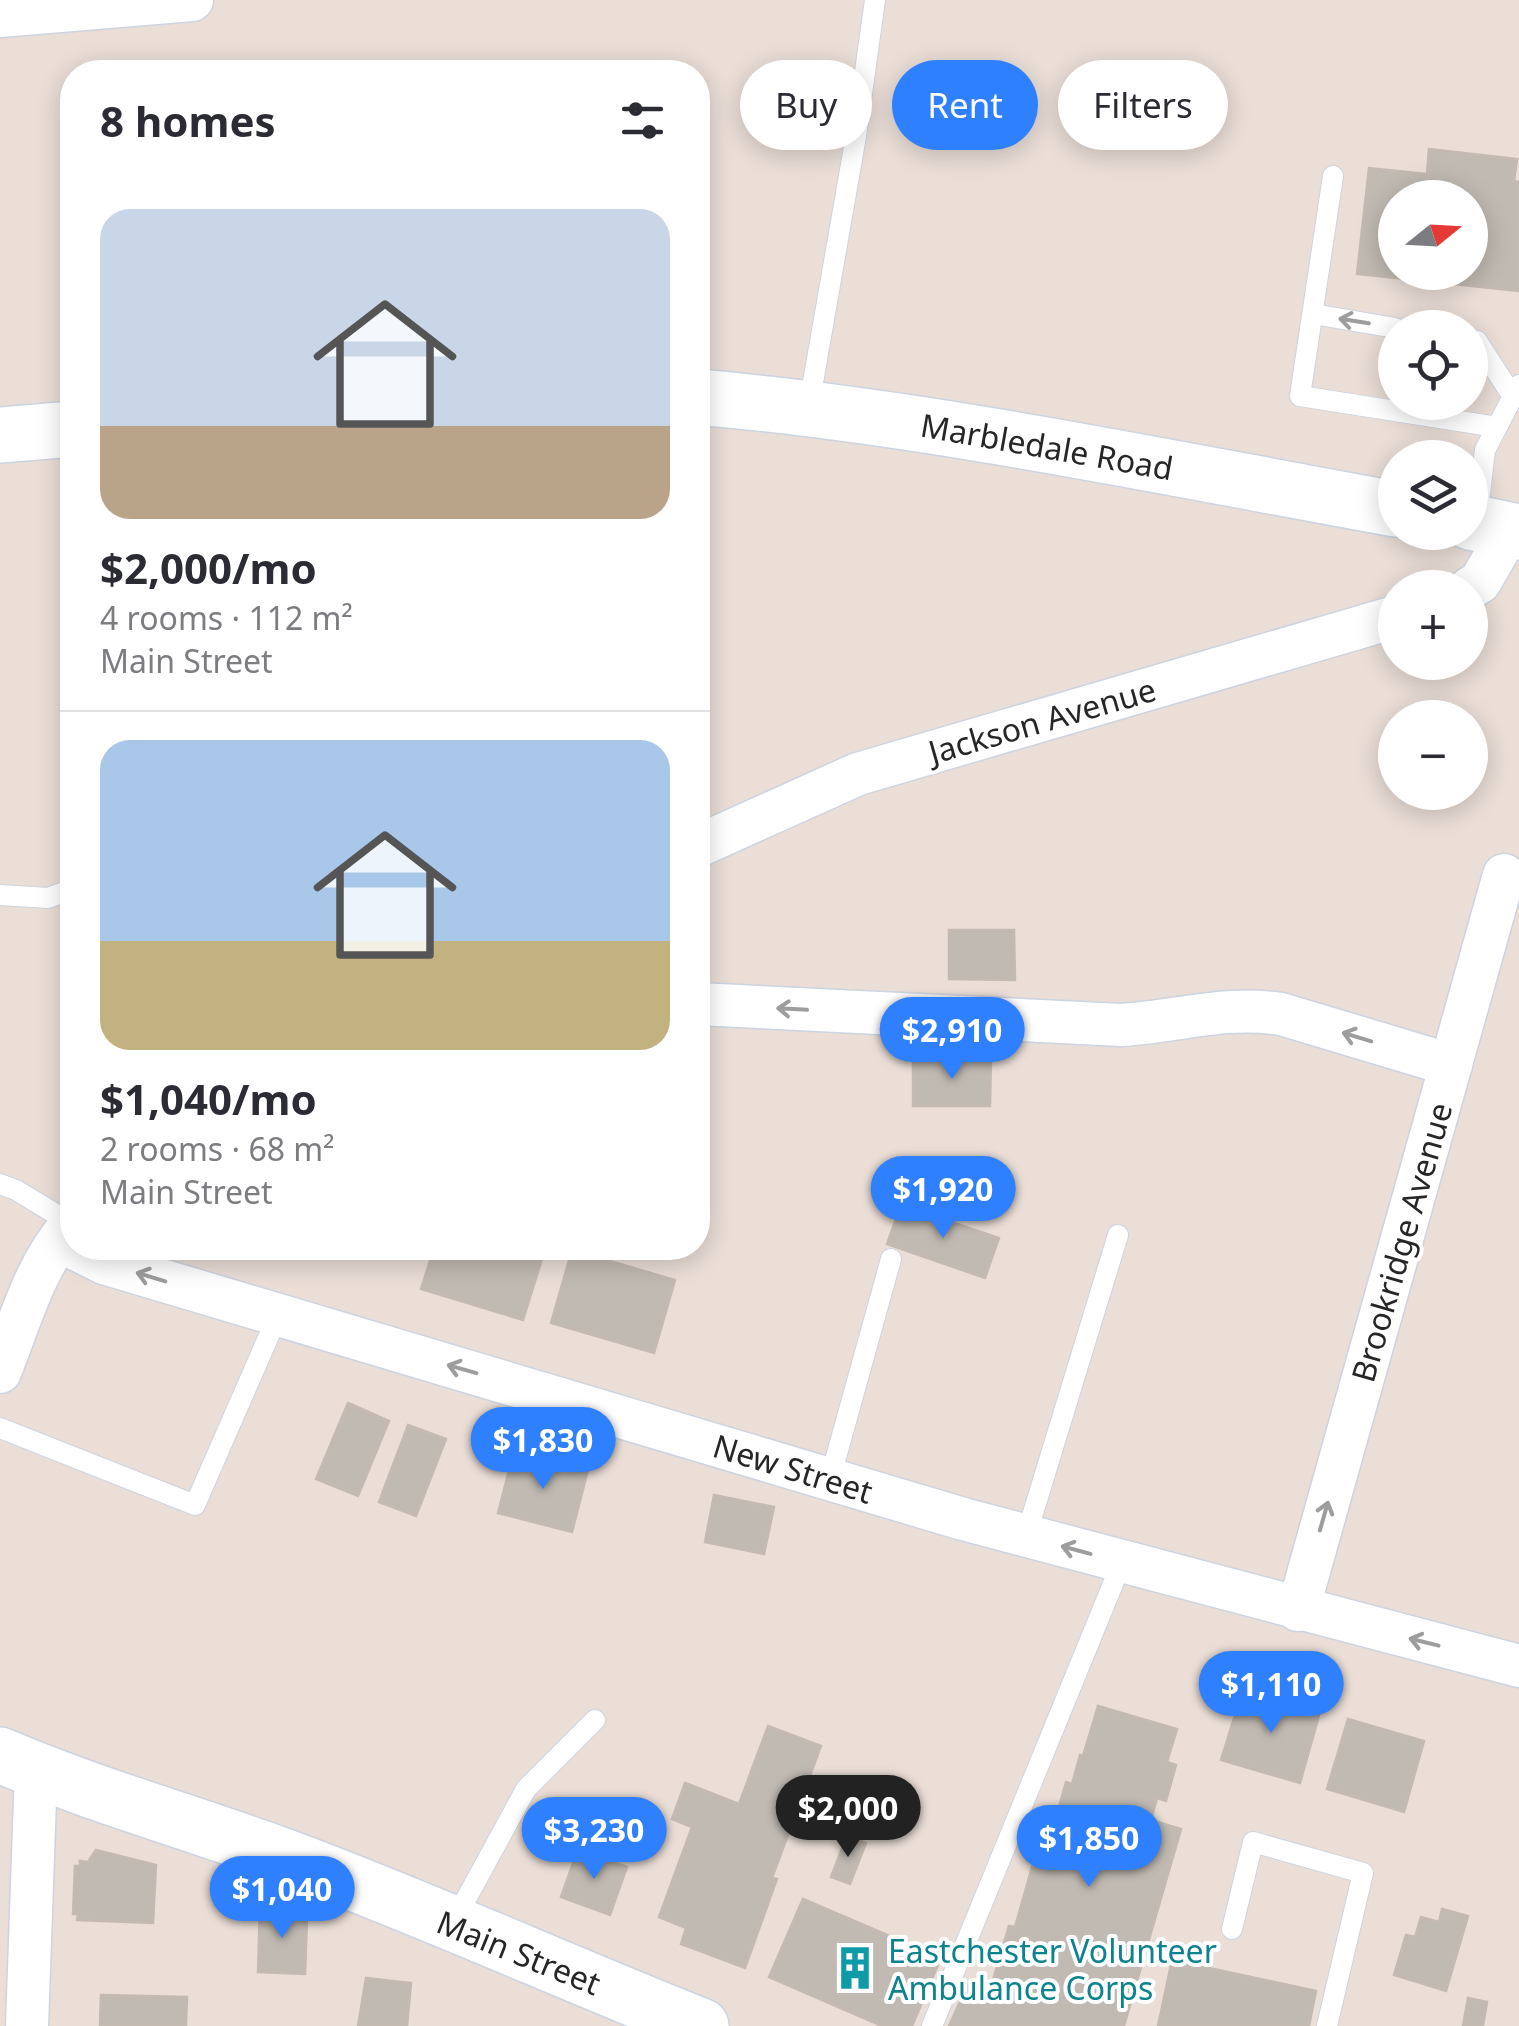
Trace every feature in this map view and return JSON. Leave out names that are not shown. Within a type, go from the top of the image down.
[{"type":"street","points":[[0,16],[192,0]]},
{"type":"street","name":"Marbledale Road","points":[[710,398],[809,406],[971,431],[1378,506]]},
{"type":"street","points":[[0,435],[60,430]]},
{"type":"street","points":[[1483,570],[1494,527]]},
{"type":"street","name":"Jackson Avenue","points":[[710,841],[858,774],[1378,622]]},
{"type":"street","name":"Brookridge Avenue","points":[[1298,1610],[1504,875]]},
{"type":"street","points":[[710,1005],[1121,1025],[1200,1013],[1259,1010],[1451,1065]]},
{"type":"street","points":[[0,1372],[11,1309],[60,1248]]},
{"type":"street","name":"New Street","points":[[99,1260],[1026,1536],[1519,1666]]},
{"type":"street","points":[[18,1763],[27,2026]]},
{"type":"street","name":"Main Street","points":[[18,1763],[290,1858],[701,2026]]},
{"type":"lane","points":[[809,406],[853,156],[875,0]]},
{"type":"lane","points":[[1333,176],[1300,396],[1497,427]]},
{"type":"lane","points":[[1313,314],[1378,325]]},
{"type":"lane","points":[[1488,356],[1516,391],[1485,450],[1494,527]]},
{"type":"lane","points":[[0,895],[48,898],[60,894]]},
{"type":"lane","points":[[8,1187],[60,1228]]},
{"type":"lane","points":[[1026,1536],[1118,1235]]},
{"type":"lane","points":[[830,1479],[892,1258]]},
{"type":"lane","points":[[0,1428],[195,1505],[278,1315]]},
{"type":"lane","points":[[932,2026],[1122,1562]]},
{"type":"lane","points":[[452,1924],[526,1790],[594,1720]]},
{"type":"lane","points":[[1232,1928],[1253,1842],[1363,1873],[1327,2026]]},
{"type":"building","points":[[1429,149],[1517,159],[1514,181],[1519,182],[1519,291],[1488,288],[1488,180],[1378,180],[1378,276],[1357,274],[1369,168],[1427,174]]},
{"type":"building","points":[[949,930],[1014,930],[1015,980],[949,979]]},
{"type":"building","points":[[913,1058],[991,1059],[990,1106],[913,1106]]},
{"type":"building","points":[[901,1205],[999,1238],[985,1278],[887,1244]]},
{"type":"building","points":[[430,1260],[542,1260],[523,1320],[421,1289]]},
{"type":"building","points":[[569,1260],[606,1260],[675,1280],[654,1353],[551,1323]]},
{"type":"building","points":[[348,1403],[389,1421],[358,1496],[316,1479]]},
{"type":"building","points":[[408,1425],[446,1439],[416,1516],[379,1502]]},
{"type":"building","points":[[514,1451],[588,1470],[572,1532],[498,1513]]},
{"type":"building","points":[[714,1495],[774,1507],[764,1554],[705,1542]]},
{"type":"building","points":[[1243,1689],[1320,1712],[1300,1783],[1221,1760]]},
{"type":"building","points":[[1098,1706],[1177,1729],[1167,1762],[1176,1765],[1166,1801],[1157,1798],[1151,1820],[1181,1829],[1124,2026],[949,2026],[968,1984],[990,1990],[1009,1926],[1015,1927],[1032,1867],[1036,1868],[1046,1833],[1051,1835],[1066,1782],[1072,1784]]},
{"type":"building","points":[[1348,1719],[1424,1741],[1404,1812],[1327,1789]]},
{"type":"building","points":[[768,1726],[821,1746],[772,1878],[777,1879],[745,1968],[681,1944],[686,1928],[659,1917],[692,1827],[672,1819],[685,1783],[739,1804]]},
{"type":"building","points":[[847,1836],[866,1843],[850,1884],[831,1877]]},
{"type":"building","points":[[578,1849],[627,1867],[610,1915],[561,1897]]},
{"type":"building","points":[[96,1850],[156,1865],[153,1923],[77,1920],[78,1914],[73,1914],[75,1866],[80,1866],[80,1861],[88,1862]]},
{"type":"building","name":"Eastchester Volunteer Ambulance Corps","points":[[803,1899],[941,1958],[912,2026],[882,2026],[769,1977]]},
{"type":"building","points":[[260,1901],[307,1919],[305,1974],[258,1972]]},
{"type":"building","points":[[1442,1909],[1468,1916],[1446,1991],[1394,1975],[1406,1935],[1415,1937],[1421,1917],[1439,1922]]},
{"type":"building","points":[[1172,1960],[1316,1991],[1309,2026],[1158,2026]]},
{"type":"building","points":[[366,1978],[411,1983],[407,2026],[358,2026]]},
{"type":"building","points":[[101,1995],[187,1997],[186,2026],[100,2026]]},
{"type":"building","points":[[1468,1998],[1487,2002],[1483,2026],[1463,2026]]},
{"type":"place","name":"Eastchester Volunteer Ambulance Corps","points":[[855,1968]]}]
